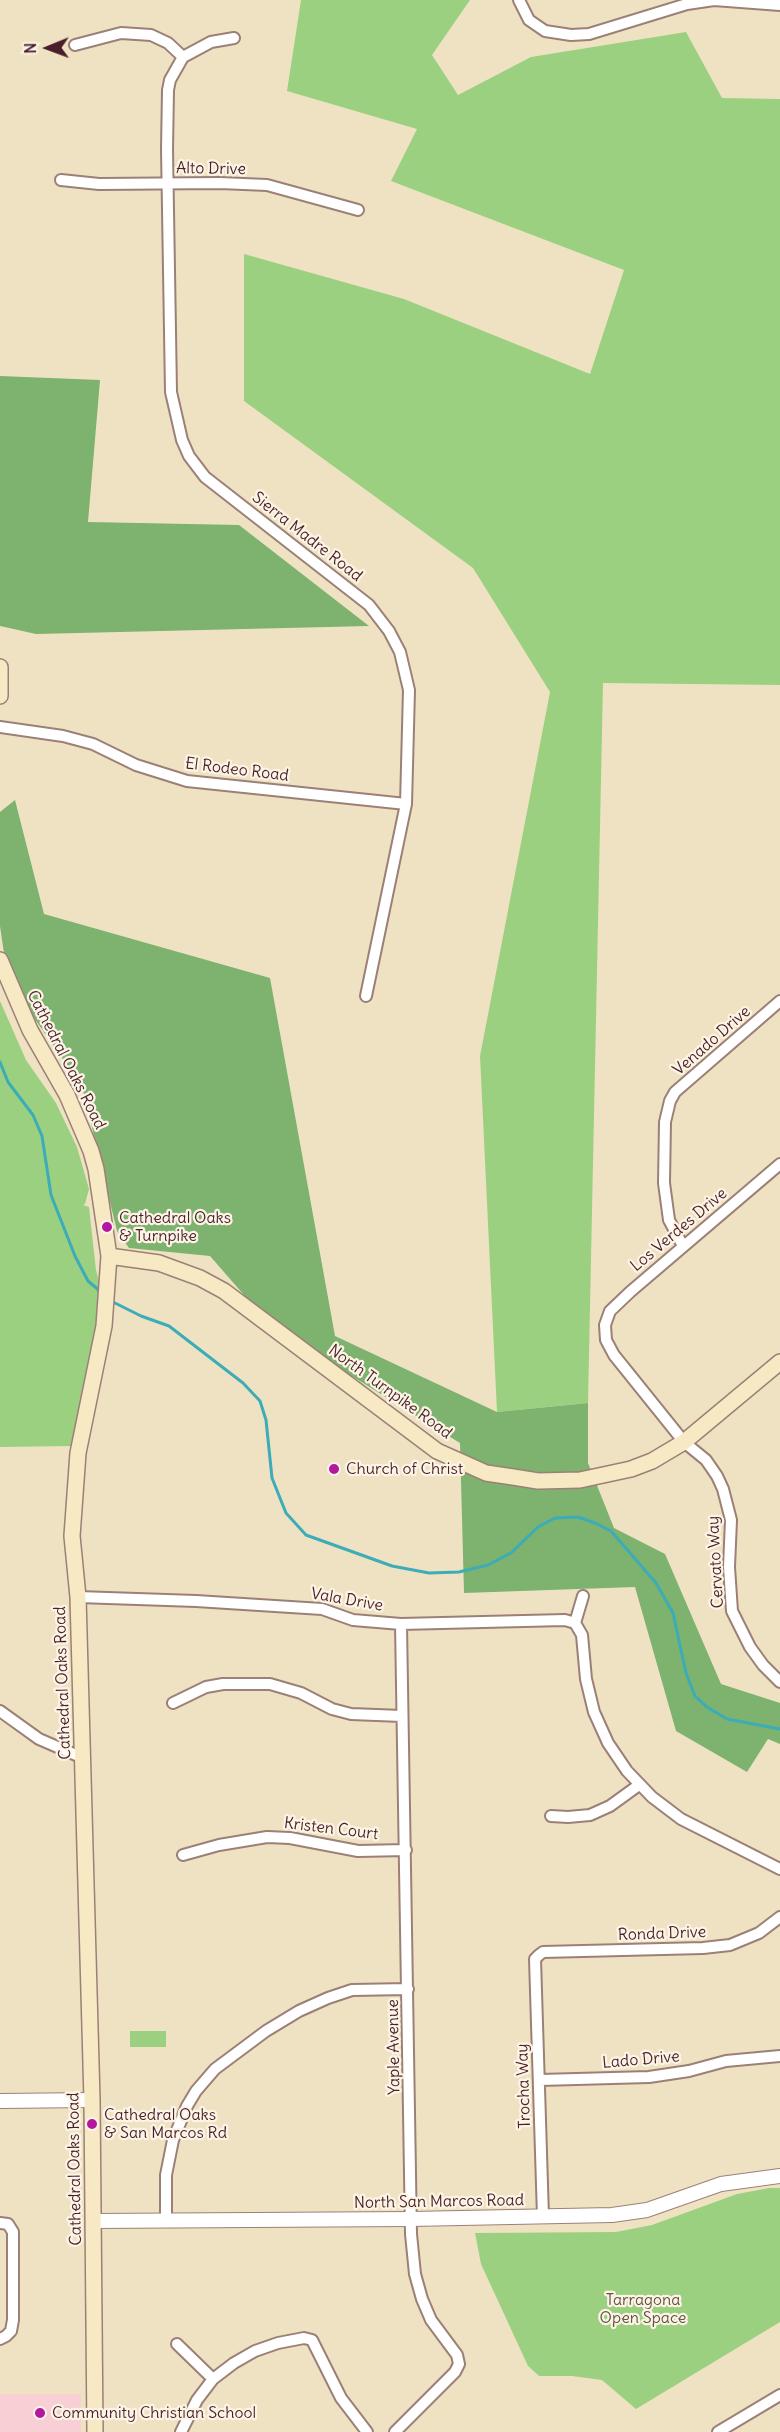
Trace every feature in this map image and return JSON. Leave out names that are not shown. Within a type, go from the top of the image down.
[{"type":"main road","points":[[0,667],[0,696]]},
{"type":"main road","name":"Cathedral Oaks Road","points":[[0,960],[25,1020],[72,1105],[91,1151],[96,1169],[109,1256],[109,1282],[104,1326],[78,1453],[72,1536],[78,1597],[92,2100],[95,2432]]},
{"type":"main road","name":"North Turnpike Road","points":[[109,1256],[159,1263],[200,1278],[224,1291],[420,1439],[458,1461],[486,1473],[538,1481],[580,1480],[631,1469],[671,1452],[780,1362]]},
{"type":"street","points":[[519,0],[529,20],[545,31],[571,35],[596,32],[687,4],[714,0],[780,5]]},
{"type":"street","points":[[75,45],[121,33],[151,35],[168,43],[183,57],[211,42],[234,38]]},
{"type":"street","name":"Sierra Madre Road","points":[[183,57],[170,80],[167,106],[171,392],[182,440],[189,456],[206,477],[369,605],[389,631],[400,652],[409,690],[406,804],[366,996]]},
{"type":"street","name":"Alto Drive","points":[[61,180],[99,184],[267,185],[358,210]]},
{"type":"street","name":"El Rodeo Road","points":[[0,728],[63,736],[93,744],[136,765],[187,781],[406,804]]},
{"type":"street","name":"Venado Drive","points":[[683,1246],[669,1220],[664,1183],[665,1122],[669,1101],[675,1092],[780,1001]]},
{"type":"street","name":"Los Verdes Drive","points":[[605,1325],[610,1311],[617,1304],[780,1164]]},
{"type":"street","name":"Cervato Way","points":[[605,1325],[606,1340],[614,1355],[684,1442],[706,1460],[723,1489],[730,1520],[729,1567],[732,1611],[750,1647],[763,1665],[780,1682]]},
{"type":"street","points":[[583,1596],[574,1623],[582,1635],[586,1679],[594,1712],[615,1754],[639,1785],[681,1819],[780,1869]]},
{"type":"street","name":"Vala Drive","points":[[78,1597],[196,1601],[322,1609],[353,1620],[401,1624],[566,1620],[574,1623]]},
{"type":"street","name":"Yaple Avenue","points":[[395,2432],[454,2372],[459,2364],[457,2355],[431,2320],[422,2300],[415,2274],[411,2219],[401,1624]]},
{"type":"street","points":[[173,1703],[206,1687],[223,1684],[270,1683],[301,1693],[332,1709],[351,1713],[402,1716]]},
{"type":"street","points":[[0,1711],[39,1738],[83,1758]]},
{"type":"street","points":[[551,1816],[590,1815],[610,1806],[639,1785]]},
{"type":"street","name":"Kristen Court","points":[[183,1855],[219,1845],[267,1837],[290,1838],[358,1851],[406,1850]]},
{"type":"street","name":"Ronda Drive","points":[[539,1955],[543,1952],[703,1948],[730,1945],[759,1933],[780,1917]]},
{"type":"street","name":"Trocha Way","points":[[539,1955],[535,1959],[543,2217]]},
{"type":"street","points":[[166,2221],[166,2175],[173,2140],[196,2091],[216,2069],[266,2031],[299,2011],[328,1998],[352,1990],[408,1989]]},
{"type":"street","name":"Lado Drive","points":[[540,2080],[649,2077],[689,2071],[726,2061],[780,2056]]},
{"type":"street","points":[[0,2101],[92,2100]]},
{"type":"street","name":"North San Marcos Road","points":[[93,2221],[612,2216],[647,2210],[721,2184],[780,2176]]},
{"type":"street","points":[[0,2223],[8,2224],[13,2232],[13,2320],[11,2331],[6,2337],[0,2339]]},
{"type":"street","points":[[181,2432],[197,2400],[213,2379],[255,2351],[278,2343],[304,2338],[312,2340],[337,2392],[367,2432]]},
{"type":"street","points":[[177,2344],[213,2379]]},
{"type":"street","points":[[718,2432],[780,2395]]},
{"type":"shaded area","name":"Community Christian School","points":[[0,2394],[81,2394],[81,2432],[0,2432]]},
{"type":"green space","points":[[301,0],[470,0],[432,55],[458,95],[531,57],[686,32],[722,98],[780,99],[780,685],[603,683],[588,1403],[497,1412],[480,1056],[550,692],[473,568],[244,401],[244,254],[404,299],[590,374],[624,270],[391,181],[417,129],[287,91]]},
{"type":"green space","points":[[0,376],[100,380],[88,522],[239,525],[369,626],[36,634],[0,626]]},
{"type":"green space","points":[[15,800],[44,914],[270,978],[335,1336],[497,1412],[588,1403],[588,1463],[614,1528],[665,1554],[721,1684],[780,1703],[780,1744],[768,1739],[747,1772],[676,1731],[635,1587],[464,1593],[460,1443],[271,1326],[210,1256],[129,1248],[117,1231],[82,1086],[8,981],[0,926],[0,812]]},
{"type":"green space","points":[[0,1001],[26,1060],[56,1103],[77,1147],[89,1189],[83,1205],[89,1207],[96,1270],[102,1293],[93,1355],[73,1446],[0,1447]]},
{"type":"green space","points":[[130,2031],[166,2031],[166,2047],[130,2047]]},
{"type":"green space","name":"Tarragona Open Space","points":[[780,2188],[780,2322],[636,2409],[602,2380],[572,2376],[539,2376],[528,2366],[481,2264],[475,2233],[616,2232],[652,2225],[737,2194]]},
{"type":"waterway","points":[[0,1062],[8,1082],[33,1115],[42,1136],[51,1195],[75,1256],[88,1281],[101,1292]]},
{"type":"waterway","points":[[111,1301],[141,1316],[169,1326],[243,1383],[260,1401],[266,1420],[272,1478],[286,1513],[306,1535],[392,1566],[429,1573],[459,1572],[488,1565],[511,1553],[538,1527],[555,1518],[578,1517],[595,1523],[611,1531],[656,1583],[673,1613],[686,1673],[695,1696],[707,1707],[727,1719],[780,1729]]},
{"type":"place","name":"Cathedral Oaks & Turnpike","points":[[107,1227]]},
{"type":"place","name":"Church of Christ","points":[[334,1469]]},
{"type":"place","name":"Cathedral Oaks & San Marcos Rd","points":[[92,2124]]},
{"type":"place","name":"Community Christian School","points":[[40,2413]]}]
